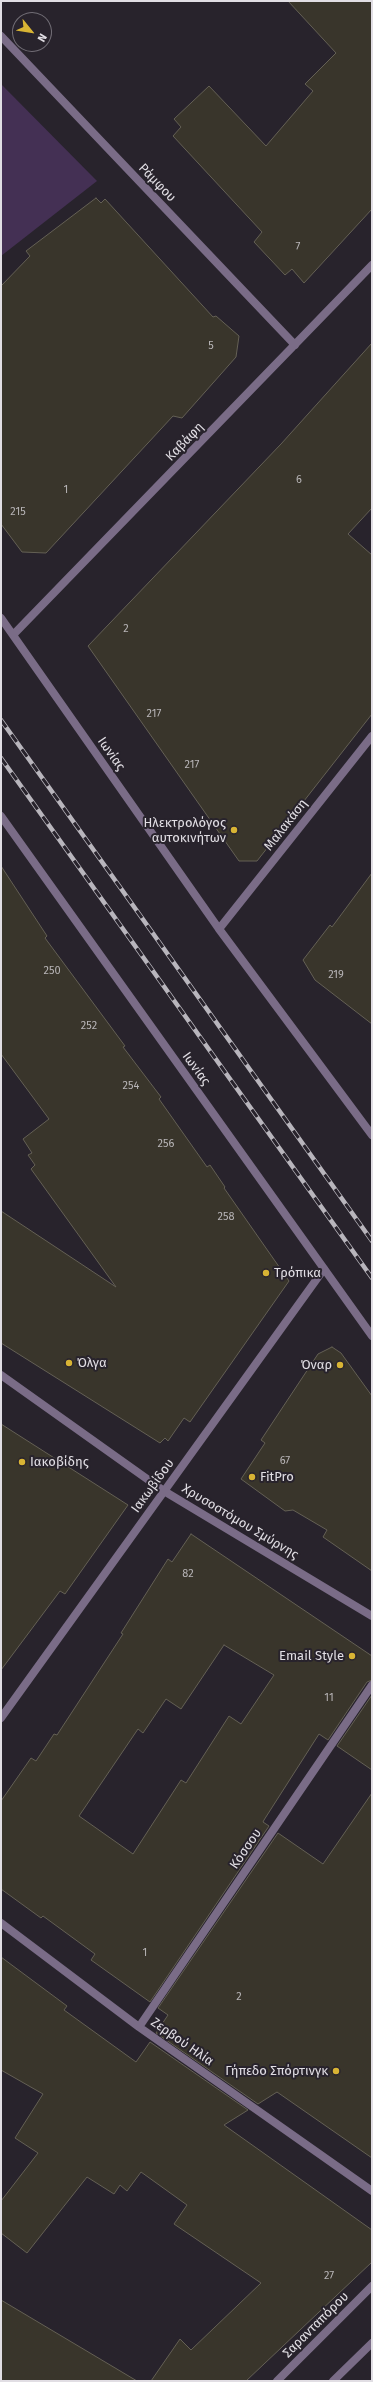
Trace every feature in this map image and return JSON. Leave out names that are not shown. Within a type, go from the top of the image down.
[{"type":"street","name":"Ράμφου","points":[[1,36],[295,345]]},
{"type":"street","name":"Καβάφη","points":[[13,635],[372,265]]},
{"type":"street","name":"Ιωνίας","points":[[1,618],[219,929],[372,1135]]},
{"type":"street","name":"Μαλακάση","points":[[219,929],[372,736]]},
{"type":"street","name":"Ιωνίας","points":[[1,816],[372,1336]]},
{"type":"street","name":"Ιακωβίδου","points":[[1,1718],[324,1269]]},
{"type":"street","name":"Χρυσοστόμου Σμύρνης","points":[[1,1375],[164,1490],[372,1616]]},
{"type":"street","name":"Κόσσου","points":[[139,2027],[372,1685]]},
{"type":"street","name":"Ζερβού Ηλία","points":[[1,1922],[139,2027],[372,2191]]},
{"type":"street","name":"Σαρανταπόρου","points":[[277,2381],[372,2286]]},
{"type":"street","points":[[333,2381],[372,2343]]},
{"type":"shaded area","points":[[1,84],[97,181],[1,256]]},
{"type":"building","points":[[288,1],[372,1],[372,209],[304,283],[292,269],[285,275],[254,242],[262,232],[173,136],[181,127],[174,119],[209,86],[266,146],[313,91],[305,84],[336,53]]},
{"type":"building","points":[[96,198],[101,203],[105,199],[213,317],[216,316],[239,336],[236,357],[182,418],[173,416],[46,553],[22,552],[1,524],[1,286],[30,256],[26,251]]},
{"type":"building","points":[[372,343],[372,508],[348,534],[372,555],[372,714],[257,861],[239,861],[88,646],[281,444]]},
{"type":"building","points":[[1,866],[47,936],[45,938],[125,1046],[123,1047],[161,1097],[159,1099],[207,1167],[210,1165],[225,1187],[224,1188],[289,1281],[190,1422],[184,1418],[168,1441],[165,1438],[160,1443],[1,1343],[1,1211],[116,1287],[31,1169],[35,1165],[28,1155],[32,1153],[23,1139],[49,1119],[1,1054]]},
{"type":"building","points":[[372,873],[372,1024],[315,980],[303,960],[330,925],[332,927]]},
{"type":"building","points":[[332,1347],[341,1353],[372,1396],[372,1571],[323,1537],[327,1530],[293,1510],[285,1511],[241,1479],[265,1443],[261,1440],[318,1354]]},
{"type":"building","points":[[1,1424],[128,1505],[65,1594],[60,1591],[1,1670]]},
{"type":"building","points":[[191,1534],[372,1656],[372,1680],[367,1682],[328,1740],[319,1734],[264,1820],[263,1822],[269,1826],[150,2002],[91,1960],[95,1954],[43,1916],[41,1918],[1,1889],[1,1801],[31,1758],[36,1761],[54,1734],[57,1735],[123,1634],[121,1633],[168,1559],[172,1562]],"holes":[[[224,1645],[274,1675],[241,1724],[229,1716],[186,1783],[181,1780],[133,1854],[79,1816],[138,1729],[143,1733],[166,1699],[181,1709]]]},
{"type":"building","points":[[372,1695],[372,1770],[337,1746]]},
{"type":"building","points":[[372,1793],[372,2158],[277,2092],[258,2104],[156,2033],[168,2015],[158,2008],[278,1833],[323,1864]]},
{"type":"building","points":[[1,1957],[67,2006],[64,2010],[136,2062],[150,2042],[248,2110],[224,2125],[372,2230],[372,2262],[246,2381],[151,2381],[180,2339],[191,2350],[261,2283],[174,2224],[187,2205],[141,2172],[127,2191],[120,2185],[114,2194],[87,2177],[27,2253],[1,2233],[1,2201],[38,2153],[15,2138],[43,2094],[1,2070]]},
{"type":"building","points":[[1,2300],[137,2381],[1,2381]]},
{"type":"railway","points":[[1,720],[372,1241]]},
{"type":"railway","points":[[1,758],[372,1278]]},
{"type":"place","name":"Ηλεκτρολόγος αυτοκινήτων","points":[[234,830]]},
{"type":"place","name":"Τρόπικα","points":[[266,1273]]},
{"type":"place","name":"Όλγα","points":[[69,1363]]},
{"type":"place","name":"Όναρ","points":[[340,1365]]},
{"type":"place","name":"Ιακοβίδης","points":[[22,1462]]},
{"type":"place","name":"FitPro","points":[[252,1477]]},
{"type":"place","name":"Email Style","points":[[352,1656]]},
{"type":"place","name":"Γήπεδο Σπόρτινγκ","points":[[336,2071]]}]
